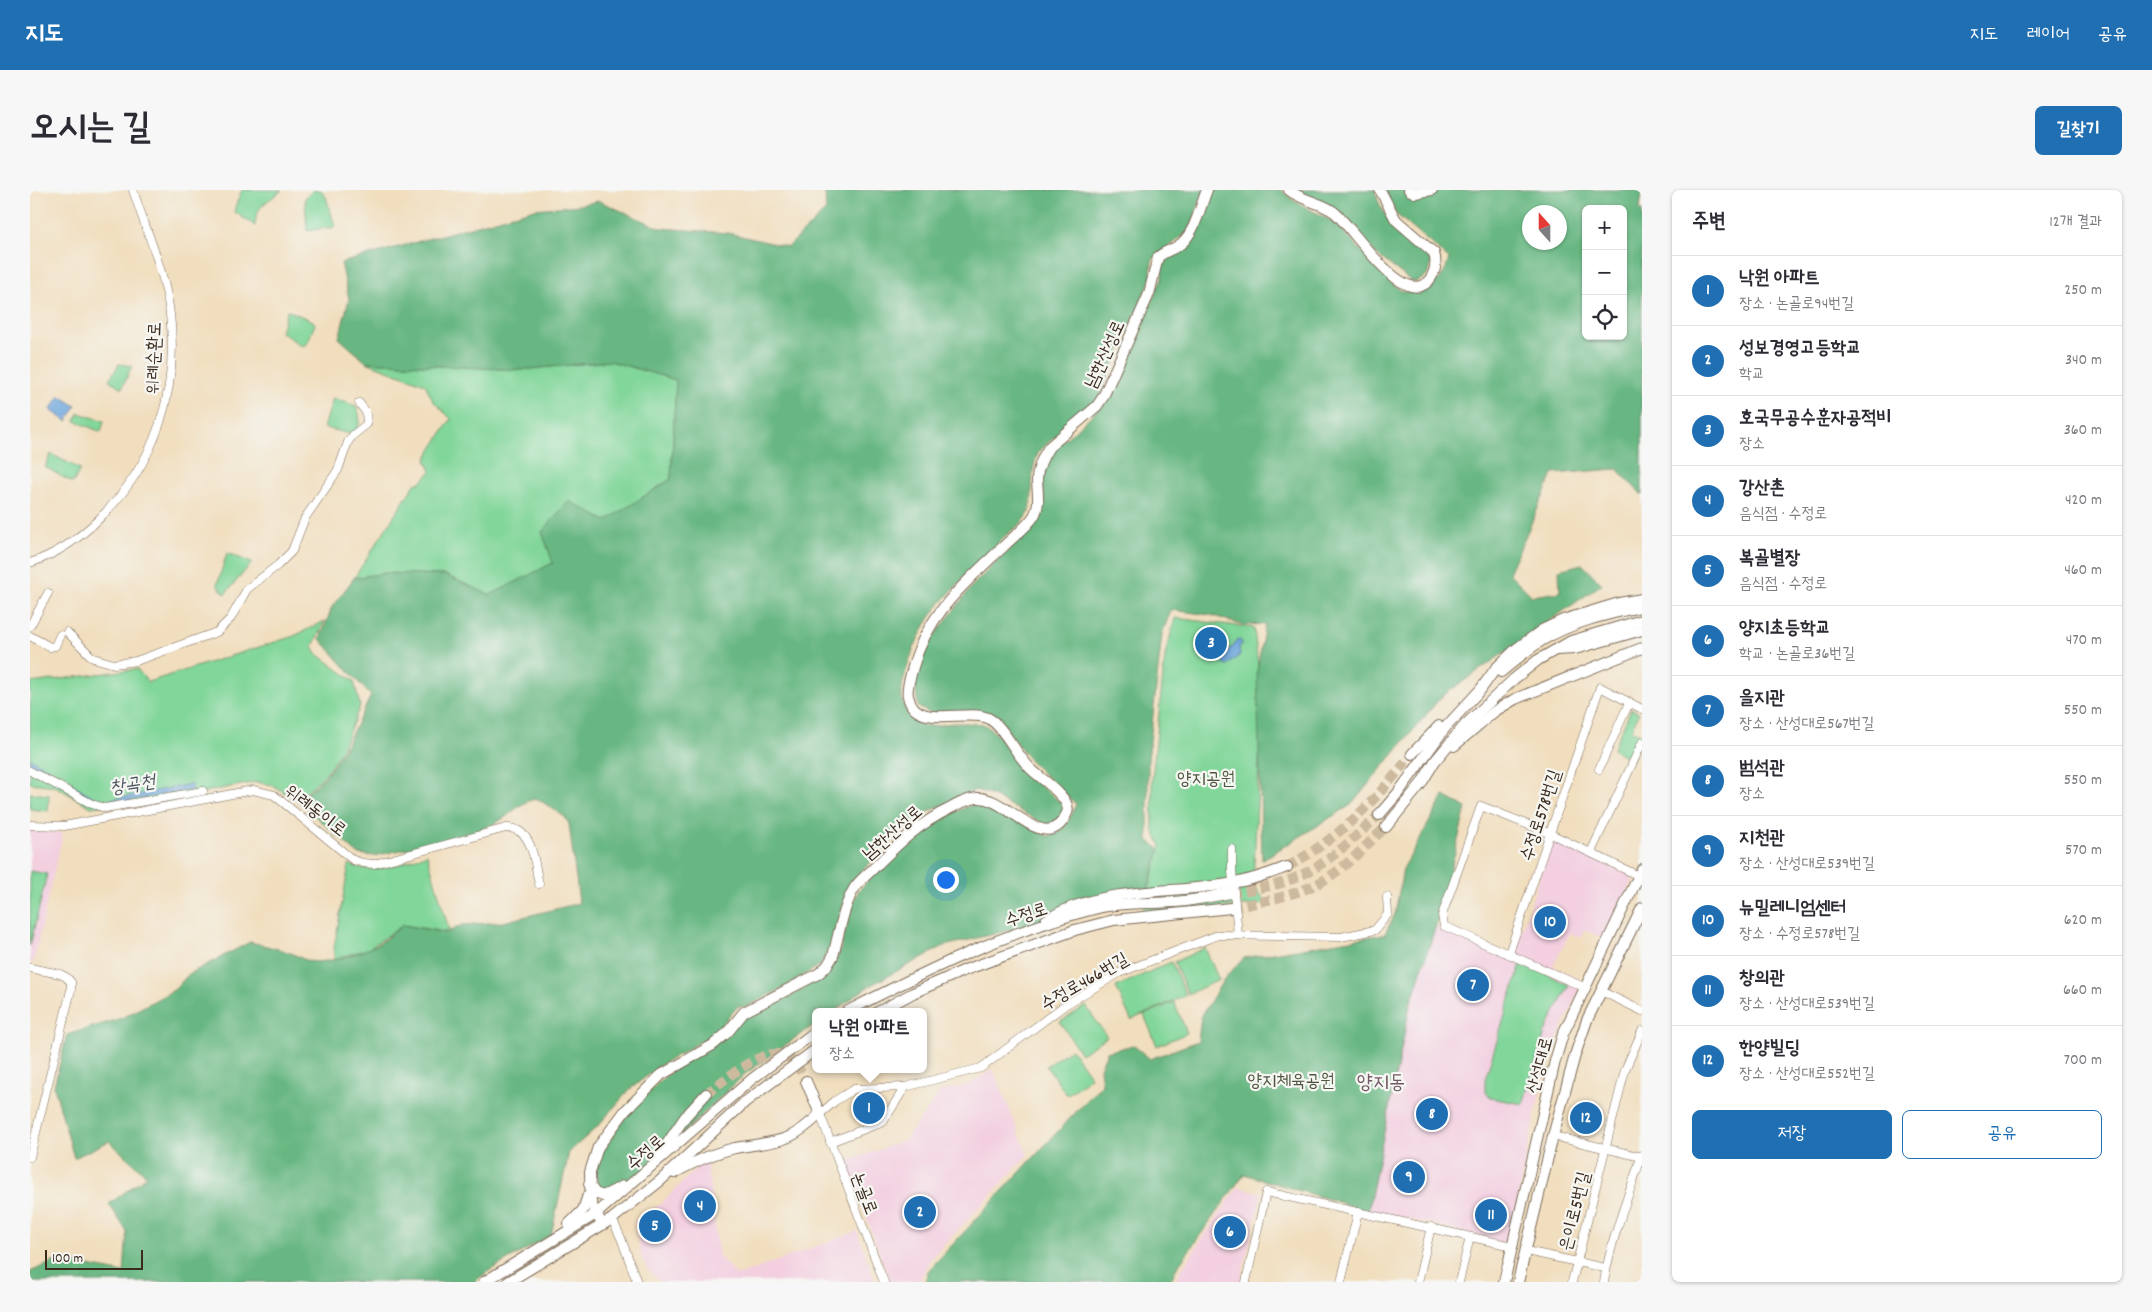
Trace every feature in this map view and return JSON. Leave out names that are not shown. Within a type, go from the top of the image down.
[{"type":"main road","name":"남한산성로","points":[[600,1211],[591,1204],[589,1184],[593,1161],[604,1138],[625,1110],[661,1075],[713,1045],[744,1012],[818,974],[827,966],[833,956],[854,888],[909,834],[928,819],[966,800],[975,798],[993,801],[1033,826],[1043,830],[1050,830],[1059,825],[1068,812],[1066,799],[1027,766],[995,722],[979,716],[932,717],[923,714],[911,703],[908,696],[909,684],[923,639],[932,621],[964,584],[1034,514],[1038,503],[1039,466],[1044,455],[1050,447],[1100,401],[1149,294],[1158,257],[1188,237],[1207,190]]},
{"type":"main road","points":[[1289,190],[1334,212],[1376,259],[1408,286],[1416,287],[1424,284],[1432,276],[1435,267],[1434,253],[1396,220],[1380,190]]},
{"type":"main road","points":[[1409,190],[1415,192],[1432,190]]},
{"type":"main road","points":[[1379,814],[1398,793],[1431,745],[1481,689],[1496,668],[1516,649],[1542,630],[1562,620],[1619,603],[1641,603]]},
{"type":"main road","points":[[1386,827],[1464,726],[1489,702],[1552,651],[1590,634],[1642,620]]},
{"type":"main road","points":[[1552,651],[1575,649],[1642,630]]},
{"type":"main road","points":[[1436,760],[1507,703],[1642,648]]},
{"type":"main road","points":[[1412,754],[1440,725],[1460,711]]},
{"type":"main road","points":[[1032,928],[1058,912],[1081,903],[1115,895],[1233,883],[1287,867]]},
{"type":"main road","name":"산성대로","points":[[1504,1282],[1563,1034],[1640,872]]},
{"type":"main road","name":"수정로","points":[[854,1008],[907,980],[965,954],[1032,928],[1099,908],[1124,904],[1174,902],[1230,893]]},
{"type":"main road","name":"수정로","points":[[885,1008],[964,970],[1074,930],[1114,920],[1231,908]]},
{"type":"main road","name":"산성대로","points":[[1518,1282],[1553,1136],[1575,1055],[1587,1020],[1642,908]]},
{"type":"main road","name":"수정로","points":[[484,1282],[600,1211],[652,1168],[752,1079],[812,1034]]},
{"type":"main road","name":"수정로","points":[[508,1282],[612,1219],[660,1181],[745,1102],[812,1052]]},
{"type":"main road","points":[[660,1181],[695,1161],[708,1156],[736,1148],[768,1144],[788,1139],[804,1129],[820,1114],[806,1081]]},
{"type":"main road","points":[[652,1168],[676,1129],[706,1094]]},
{"type":"main road","points":[[589,1184],[602,1196],[639,1177]]},
{"type":"main road","points":[[556,1237],[583,1210],[587,1203],[589,1184]]},
{"type":"main road","points":[[600,1211],[612,1219]]},
{"type":"main road","points":[[600,1211],[602,1224]]},
{"type":"street","name":"위례순환로","points":[[30,563],[58,551],[79,537],[111,507],[142,466],[158,432],[165,409],[170,389],[172,356],[170,315],[164,280],[133,190]]},
{"type":"street","points":[[30,636],[50,647],[55,646],[64,634],[93,658],[114,664],[136,661],[211,635],[224,626],[237,609],[247,589],[278,565],[292,551],[305,518],[325,492],[338,470],[348,442],[353,434],[367,424],[366,412],[359,403]]},
{"type":"street","points":[[30,626],[48,593]]},
{"type":"street","name":"수정로578번길","points":[[1509,953],[1600,687],[1629,703]]},
{"type":"street","points":[[1599,769],[1629,703],[1642,709]]},
{"type":"street","points":[[1591,852],[1642,743]]},
{"type":"street","points":[[30,771],[92,804],[105,808],[203,791]]},
{"type":"street","name":"위례동이로","points":[[30,824],[64,826],[253,790],[274,795],[353,860],[363,864],[374,864],[506,828],[514,828],[523,832],[529,841],[539,884]]},
{"type":"street","points":[[1586,988],[1444,926],[1442,915],[1481,806],[1640,872]]},
{"type":"street","points":[[1232,849],[1238,935]]},
{"type":"street","name":"수정로466번길","points":[[820,1114],[854,1088],[905,1087],[982,1068],[1065,1005],[1119,973],[1218,935],[1341,936],[1375,930],[1388,914],[1387,897]]},
{"type":"street","points":[[30,968],[66,977],[71,982],[71,990],[30,1157]]},
{"type":"street","points":[[1601,991],[1642,1011]]},
{"type":"street","name":"은이로5번길","points":[[1572,1282],[1624,1070],[1642,1031]]},
{"type":"street","points":[[830,1142],[883,1122],[905,1087]]},
{"type":"street","name":"논골로","points":[[820,1114],[884,1282]]},
{"type":"street","points":[[1553,1136],[1642,1156],[1605,1268],[1604,1282]]},
{"type":"street","points":[[1246,1282],[1266,1192],[1512,1246]]},
{"type":"street","points":[[1341,1282],[1358,1212]]},
{"type":"street","points":[[612,1219],[622,1238],[637,1282]]},
{"type":"street","points":[[1418,1282],[1431,1227]]},
{"type":"street","points":[[1459,1282],[1470,1237]]},
{"type":"street","points":[[1526,1251],[1605,1268]]},
{"type":"shaded area","points":[[30,831],[63,833],[33,963],[30,963]]},
{"type":"shaded area","points":[[1552,839],[1634,877],[1605,939],[1585,930],[1581,938],[1570,933],[1553,966],[1583,982],[1545,1066],[1509,1244],[1432,1224],[1368,1211],[1410,1006],[1435,926],[1513,958]]},
{"type":"shaded area","points":[[993,1069],[1028,1155],[929,1261],[919,1282],[890,1282],[846,1162],[905,1140],[941,1091],[966,1086]]},
{"type":"shaded area","points":[[706,1158],[719,1256],[737,1276],[857,1231],[875,1282],[661,1282],[648,1270],[641,1256],[634,1221],[662,1203]]},
{"type":"shaded area","points":[[1238,1187],[1262,1193],[1240,1282],[1175,1282],[1180,1271]]},
{"type":"green space","points":[[242,190],[282,190],[260,208],[255,226],[235,212],[235,207]]},
{"type":"green space","points":[[321,190],[326,197],[335,226],[307,231],[305,198],[312,191]]},
{"type":"green space","points":[[825,190],[1204,190],[1189,231],[1152,260],[1151,279],[1098,399],[1040,450],[1034,468],[1031,504],[1025,519],[1005,536],[955,587],[933,613],[917,641],[903,682],[904,708],[907,714],[917,722],[930,726],[953,723],[983,724],[991,729],[1026,773],[1065,808],[1059,818],[1055,822],[1044,824],[993,796],[976,790],[925,813],[905,827],[852,881],[846,895],[832,945],[820,965],[783,988],[746,1007],[738,1006],[714,1034],[662,1064],[629,1090],[597,1127],[569,1152],[551,1235],[487,1272],[474,1282],[30,1282],[30,1272],[58,1260],[124,1273],[127,1232],[109,1204],[147,1176],[109,1141],[74,1158],[54,1086],[67,1035],[122,1018],[174,990],[189,974],[250,942],[288,952],[309,961],[325,961],[344,957],[372,947],[403,925],[446,933],[462,925],[503,922],[579,902],[569,824],[565,817],[538,799],[527,801],[499,821],[471,833],[374,856],[358,854],[298,801],[326,776],[344,749],[371,696],[320,639],[332,607],[354,578],[385,573],[445,575],[490,595],[553,563],[542,532],[569,501],[606,521],[671,479],[676,380],[610,361],[520,370],[366,362],[339,338],[349,299],[341,263],[535,209],[580,205],[599,201],[660,228],[728,233],[788,247],[826,210]]},
{"type":"green space","points":[[1214,190],[1281,190],[1294,201],[1335,223],[1393,284],[1401,290],[1412,293],[1423,290],[1438,280],[1444,273],[1449,259],[1396,214],[1385,190],[1402,190],[1420,198],[1439,190],[1642,190],[1640,209],[1642,211],[1642,495],[1617,469],[1553,474],[1509,573],[1532,596],[1560,592],[1559,570],[1582,564],[1602,584],[1441,697],[1351,805],[1262,860],[1257,671],[1265,624],[1242,625],[1211,615],[1171,610],[1162,634],[1148,760],[1148,840],[1160,850],[1144,902],[1098,909],[944,946],[869,986],[839,1008],[812,1008],[812,1026],[746,1073],[641,1173],[611,1194],[599,1194],[594,1186],[593,1174],[601,1155],[629,1113],[665,1077],[745,1015],[753,1016],[827,974],[839,954],[853,904],[859,890],[912,836],[932,822],[978,802],[987,803],[1047,836],[1058,833],[1066,825],[1076,804],[1032,763],[997,716],[983,712],[930,713],[918,707],[915,682],[921,660],[933,638],[973,585],[1021,538],[1040,514],[1044,500],[1043,474],[1050,453],[1104,404],[1111,394],[1162,278],[1162,260],[1189,242],[1199,230]]},
{"type":"green space","points":[[1297,190],[1375,190],[1381,207],[1397,231],[1423,247],[1430,256],[1431,262],[1428,273],[1416,282],[1411,281],[1377,255],[1359,235]]},
{"type":"green space","points":[[287,310],[313,321],[315,324],[307,344],[302,346],[281,332]]},
{"type":"green space","points":[[610,361],[676,380],[671,479],[606,521],[553,563],[490,596],[445,575],[385,573],[354,578],[415,484],[421,482],[431,471],[426,460],[451,419],[433,401],[425,384],[366,362],[520,370]]},
{"type":"green space","points":[[119,364],[132,366],[122,388],[109,380]]},
{"type":"green space","points":[[333,398],[356,406],[360,421],[355,431],[351,434],[324,428]]},
{"type":"green space","points":[[79,413],[104,421],[101,432],[75,421]]},
{"type":"green space","points":[[51,454],[80,469],[73,483],[45,467]]},
{"type":"green space","points":[[227,553],[252,563],[225,594],[217,585]]},
{"type":"green space","name":"양지공원","points":[[1175,618],[1254,628],[1262,702],[1253,885],[1268,904],[1142,914],[1161,845],[1153,830],[1152,780],[1165,656]]},
{"type":"green space","points":[[325,621],[313,646],[316,653],[354,681],[360,706],[342,749],[325,775],[297,800],[272,785],[256,782],[169,799],[91,807],[55,786],[30,783],[30,683],[137,669],[148,682],[294,636]]},
{"type":"green space","points":[[1631,709],[1639,713],[1631,730],[1642,735],[1632,760],[1613,749]]},
{"type":"green space","points":[[30,793],[49,795],[48,811],[30,809]]},
{"type":"green space","name":"양지체육공원","points":[[1444,796],[1466,808],[1439,916],[1410,1006],[1368,1211],[1244,1174],[1177,1267],[1170,1282],[925,1282],[928,1271],[1102,1084],[1100,1068],[1107,1052],[1133,1045],[1150,1059],[1198,1041],[1201,1017],[1224,979],[1244,958],[1385,934],[1395,914],[1403,869]]},
{"type":"green space","points":[[427,854],[449,930],[446,932],[403,925],[368,949],[334,959],[334,948],[349,864],[358,868],[378,869]]},
{"type":"green space","points":[[30,871],[47,874],[30,946]]},
{"type":"green space","points":[[1205,948],[1219,980],[1188,994],[1174,962]]},
{"type":"green space","points":[[1522,961],[1569,985],[1545,1032],[1523,1104],[1491,1098],[1485,1090],[1485,1079]]},
{"type":"green space","points":[[1171,962],[1186,995],[1131,1020],[1116,987]]},
{"type":"green space","points":[[1174,1002],[1187,1033],[1157,1046],[1144,1015]]},
{"type":"green space","points":[[1086,1006],[1107,1037],[1081,1054],[1060,1022]]},
{"type":"green space","points":[[1071,1049],[1091,1077],[1067,1095],[1046,1066]]},
{"type":"water","points":[[60,396],[76,406],[67,421],[50,410]]},
{"type":"water","points":[[1236,640],[1240,640],[1242,643],[1239,648],[1240,655],[1226,666],[1221,660],[1222,648],[1229,649],[1234,646]]},
{"type":"water","points":[[30,758],[95,798],[108,800],[191,784],[192,790],[105,805],[98,804],[30,768]]},
{"type":"tunnel","points":[[1287,867],[1324,843],[1356,817],[1384,788],[1412,754]]},
{"type":"tunnel","points":[[1230,893],[1281,883],[1308,872],[1340,850],[1379,815]]},
{"type":"tunnel","points":[[1231,908],[1286,896],[1307,889],[1327,879],[1386,827]]},
{"type":"tunnel","points":[[706,1094],[741,1068],[771,1054],[785,1055],[789,1058],[796,1064],[806,1081]]},
{"type":"place","name":"호국무공수훈자공적비","points":[[1211,643]]},
{"type":"place","name":"뉴밀레니엄센터","points":[[1550,922]]},
{"type":"place","name":"을지관","points":[[1473,985]]},
{"type":"place","name":"낙원 아파트","points":[[869,1108]]},
{"type":"place","name":"범석관","points":[[1432,1114]]},
{"type":"place","name":"한양빌딩","points":[[1586,1118]]},
{"type":"place","name":"지천관","points":[[1409,1177]]},
{"type":"place","name":"강산촌","points":[[700,1206]]},
{"type":"place","name":"성보경영고등학교","points":[[920,1212]]},
{"type":"place","name":"창의관","points":[[1491,1215]]},
{"type":"place","name":"복골별장","points":[[655,1226]]},
{"type":"place","name":"양지초등학교","points":[[1230,1232]]},
{"type":"district","name":"양지동","points":[[1381,1081]]},
{"type":"water label","name":"창곡천","points":[[132,783]]}]
